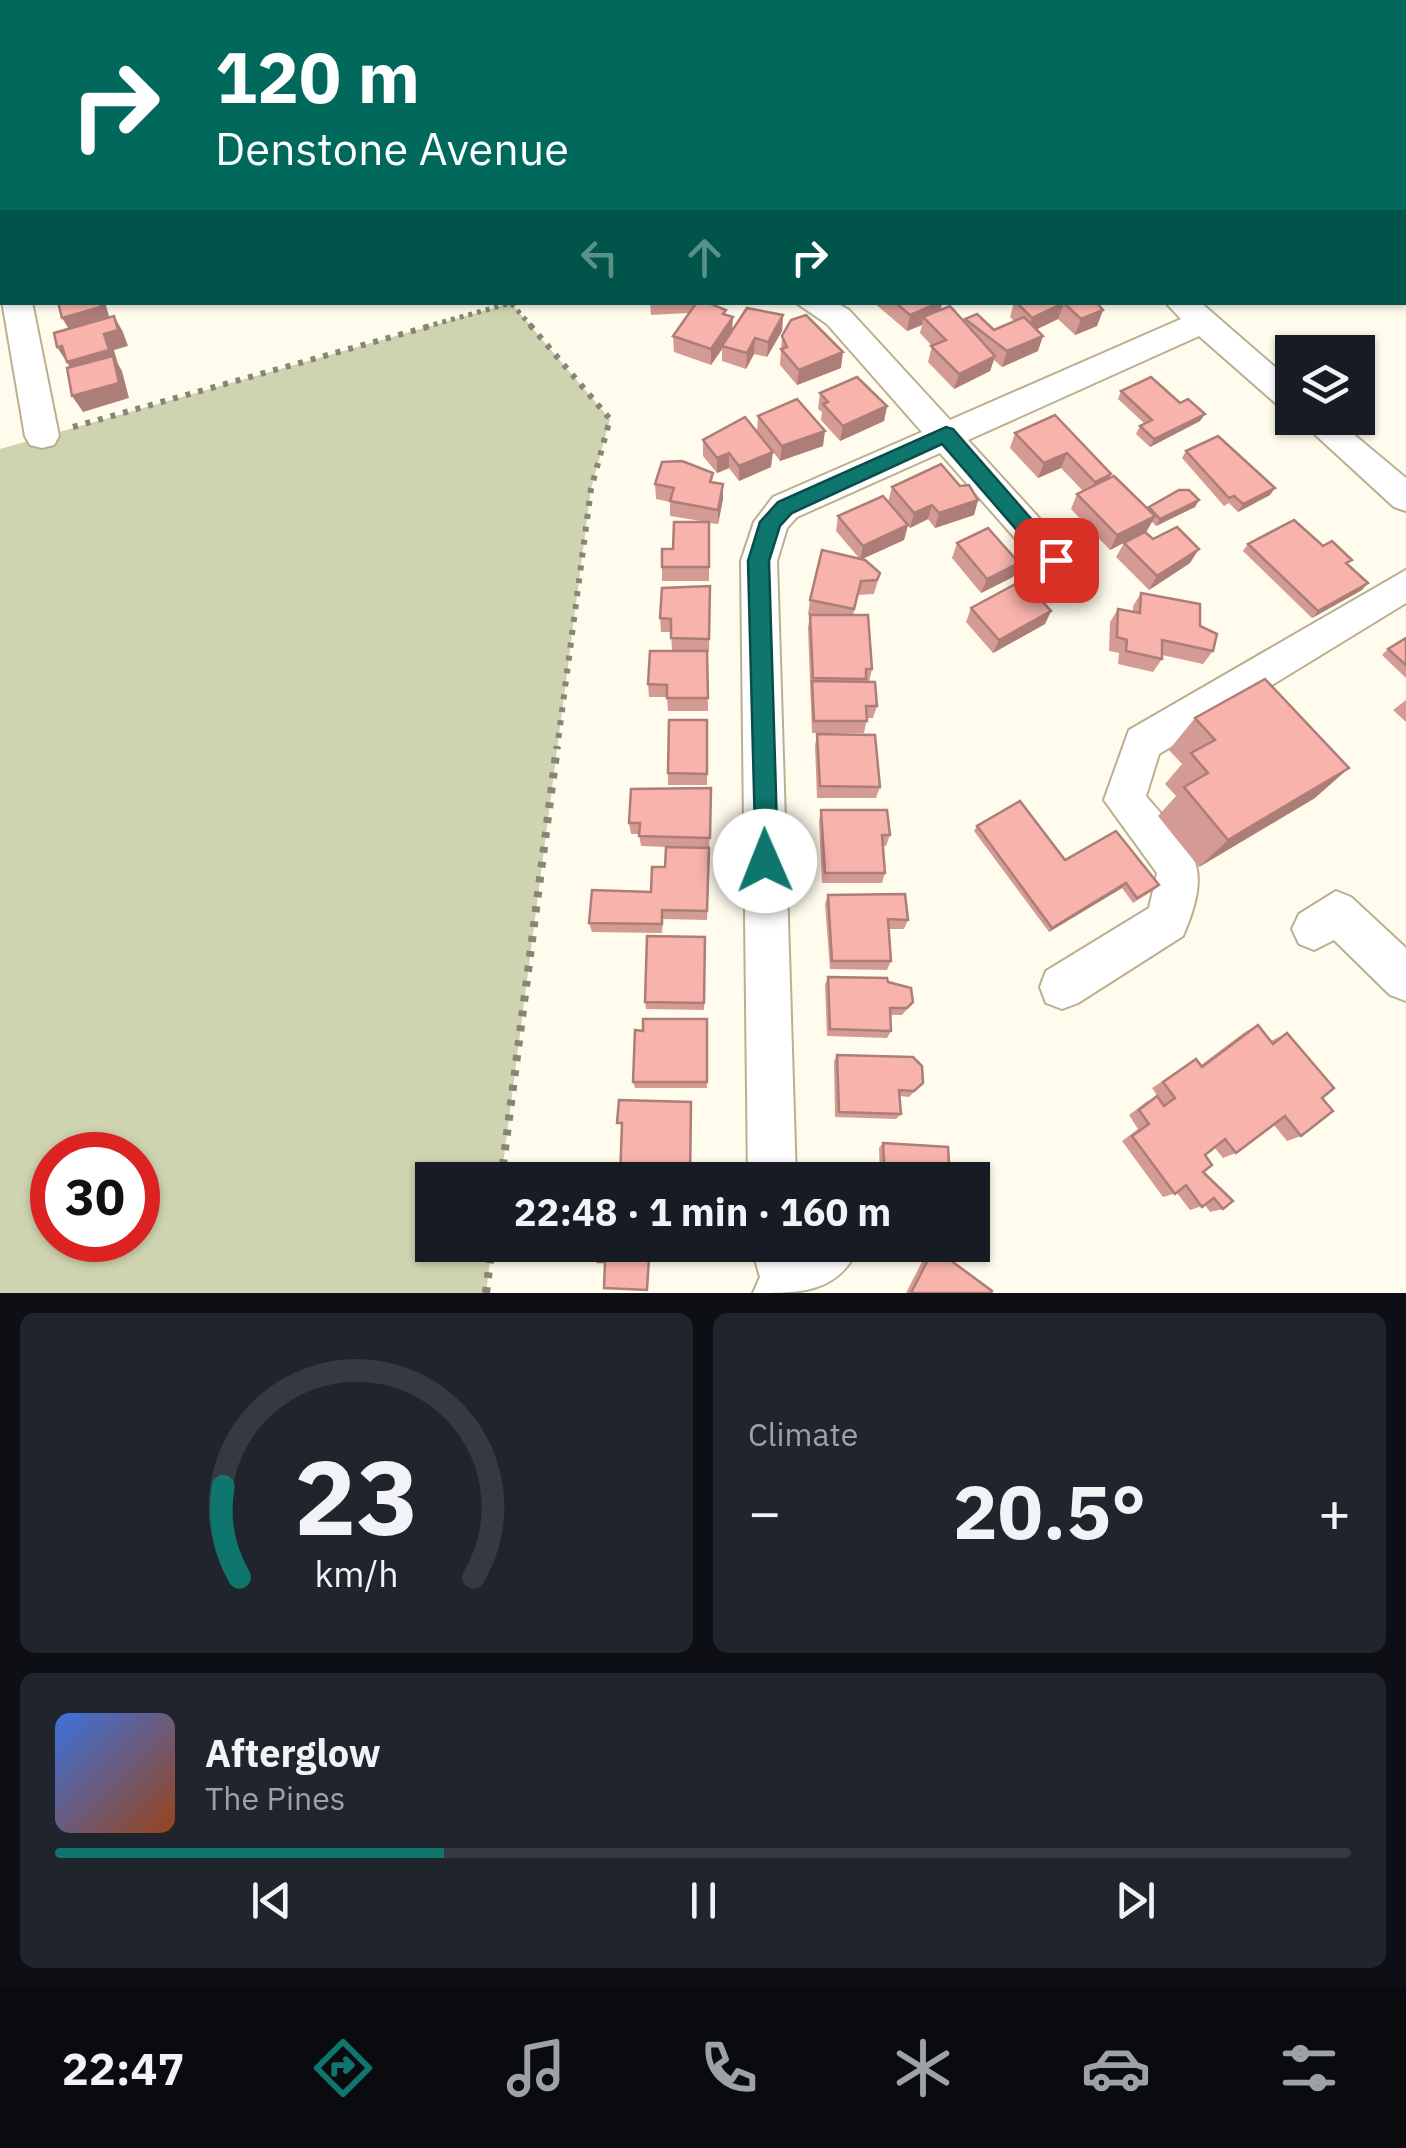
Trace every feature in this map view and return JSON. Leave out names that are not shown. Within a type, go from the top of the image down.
[{"type":"street","points":[[18,305],[42,436]]},
{"type":"street","points":[[816,305],[838,316],[1078,585]]},
{"type":"street","points":[[772,1162],[761,544],[771,522],[785,508],[946,434],[1191,312],[1275,385]]},
{"type":"street","points":[[1333,435],[1406,498]]},
{"type":"street","points":[[1062,987],[1168,921],[1179,868],[1124,800],[1142,743],[1406,585]]},
{"type":"street","points":[[1314,929],[1336,912],[1406,979]]},
{"type":"street","points":[[781,1275],[806,1262]]},
{"type":"path","points":[[42,436],[500,305]]},
{"type":"path","points":[[503,1162],[591,489],[610,419],[514,305]]},
{"type":"path","points":[[486,1293],[490,1262]]},
{"type":"green space","points":[[513,305],[610,419],[591,489],[503,1162],[415,1162],[415,1262],[490,1262],[486,1293],[0,1293],[0,449]]},
{"type":"building","points":[[59,305],[101,305],[101,307],[62,318]]},
{"type":"building","points":[[695,305],[714,305],[733,317],[711,349],[673,336]]},
{"type":"building","points":[[898,305],[934,305],[910,315]]},
{"type":"building","points":[[1019,305],[1060,305],[1032,318]]},
{"type":"building","points":[[1066,305],[1099,305],[1103,310],[1081,319]]},
{"type":"building","points":[[950,306],[995,356],[959,374],[931,346],[946,340],[923,317]]},
{"type":"building","points":[[747,308],[783,315],[768,342],[755,338],[747,353],[722,346]]},
{"type":"building","points":[[977,314],[994,330],[1024,317],[1043,336],[1007,351],[965,319]]},
{"type":"building","points":[[806,315],[843,352],[799,370],[781,349],[787,347],[782,336],[791,320]]},
{"type":"building","points":[[114,316],[118,330],[104,334],[109,350],[67,362],[54,333]]},
{"type":"building","points":[[113,356],[119,383],[72,396],[67,368]]},
{"type":"building","points":[[857,377],[887,406],[843,426],[823,404],[828,402],[820,393]]},
{"type":"building","points":[[1151,377],[1180,403],[1188,399],[1205,414],[1154,439],[1140,426],[1152,420],[1121,391]]},
{"type":"building","points":[[797,399],[825,431],[782,446],[758,416]]},
{"type":"building","points":[[1055,415],[1111,474],[1095,482],[1067,453],[1044,463],[1015,433]]},
{"type":"building","points":[[745,417],[773,452],[739,466],[729,453],[717,458],[703,440]]},
{"type":"building","points":[[1218,436],[1275,488],[1243,504],[1234,496],[1229,498],[1186,451]]},
{"type":"building","points":[[682,461],[713,473],[710,482],[723,484],[718,510],[670,501],[674,488],[655,484],[662,462]]},
{"type":"building","points":[[941,464],[960,486],[969,485],[978,500],[939,513],[932,505],[914,513],[892,487]]},
{"type":"building","points":[[1114,476],[1155,516],[1117,535],[1077,494]]},
{"type":"building","points":[[1179,490],[1189,490],[1199,500],[1160,519],[1149,507]]},
{"type":"building","points":[[883,496],[908,525],[863,546],[838,516]]},
{"type":"building","points":[[1294,520],[1323,546],[1332,541],[1352,560],[1346,563],[1368,583],[1318,611],[1248,544]]},
{"type":"building","points":[[674,522],[709,522],[709,567],[662,567],[662,549],[673,549]]},
{"type":"building","points":[[1177,527],[1199,549],[1157,576],[1124,543],[1145,532],[1153,539]]},
{"type":"building","points":[[988,528],[1019,563],[987,579],[957,543]]},
{"type":"building","points":[[822,550],[865,560],[880,573],[877,580],[861,581],[854,609],[810,600]]},
{"type":"building","points":[[1023,580],[1051,611],[999,640],[971,608]]},
{"type":"building","points":[[710,586],[709,639],[671,638],[671,619],[660,618],[662,588]]},
{"type":"building","points":[[1141,593],[1200,604],[1200,626],[1217,634],[1213,651],[1162,640],[1162,659],[1126,651],[1127,640],[1117,637],[1118,609],[1140,613]]},
{"type":"building","points":[[810,615],[868,615],[872,669],[866,669],[866,679],[813,678]]},
{"type":"building","points":[[1406,638],[1406,665],[1388,649]]},
{"type":"building","points":[[650,651],[707,651],[708,698],[667,698],[667,685],[648,684]]},
{"type":"building","points":[[1265,679],[1349,768],[1228,840],[1184,787],[1208,773],[1191,753],[1215,740],[1195,718]]},
{"type":"building","points":[[812,681],[875,682],[877,706],[866,706],[867,721],[814,721]]},
{"type":"building","points":[[669,720],[707,720],[707,774],[668,773]]},
{"type":"building","points":[[817,734],[875,735],[880,787],[820,786]]},
{"type":"building","points":[[711,788],[710,838],[639,836],[640,823],[629,823],[631,789]]},
{"type":"building","points":[[1020,801],[1065,860],[1116,831],[1159,885],[1137,898],[1126,883],[1052,928],[977,826]]},
{"type":"building","points":[[821,810],[887,810],[890,835],[882,835],[885,873],[825,873]]},
{"type":"building","points":[[666,847],[709,848],[707,911],[662,910],[662,924],[589,923],[592,890],[651,892],[652,867],[665,867]]},
{"type":"building","points":[[905,894],[908,920],[888,919],[891,961],[832,961],[828,895]]},
{"type":"building","points":[[647,936],[705,937],[704,1003],[645,1002]]},
{"type":"building","points":[[828,977],[887,978],[888,982],[911,988],[913,1002],[907,1008],[890,1008],[891,1031],[830,1029]]},
{"type":"building","points":[[643,1019],[707,1019],[707,1082],[633,1082],[635,1030],[643,1031]]},
{"type":"building","points":[[1258,1025],[1273,1044],[1287,1033],[1334,1088],[1322,1098],[1333,1111],[1301,1136],[1285,1116],[1236,1153],[1225,1139],[1205,1155],[1212,1165],[1203,1172],[1233,1201],[1223,1209],[1214,1198],[1202,1207],[1186,1185],[1175,1194],[1132,1136],[1149,1124],[1139,1110],[1157,1096],[1164,1106],[1175,1098],[1163,1082],[1196,1059],[1202,1067]]},
{"type":"building","points":[[837,1055],[913,1057],[922,1066],[923,1083],[914,1091],[899,1090],[901,1114],[839,1112]]},
{"type":"building","points":[[619,1100],[691,1102],[690,1162],[621,1162],[622,1123],[617,1123]]},
{"type":"building","points":[[883,1143],[948,1147],[949,1162],[884,1162]]},
{"type":"building","points":[[605,1262],[649,1262],[647,1290],[604,1288]]},
{"type":"building","points":[[927,1262],[953,1262],[992,1291],[991,1293],[911,1293]]},
{"type":"route","points":[[765,861],[758,561],[771,522],[785,508],[946,434],[1056,560]]}]
